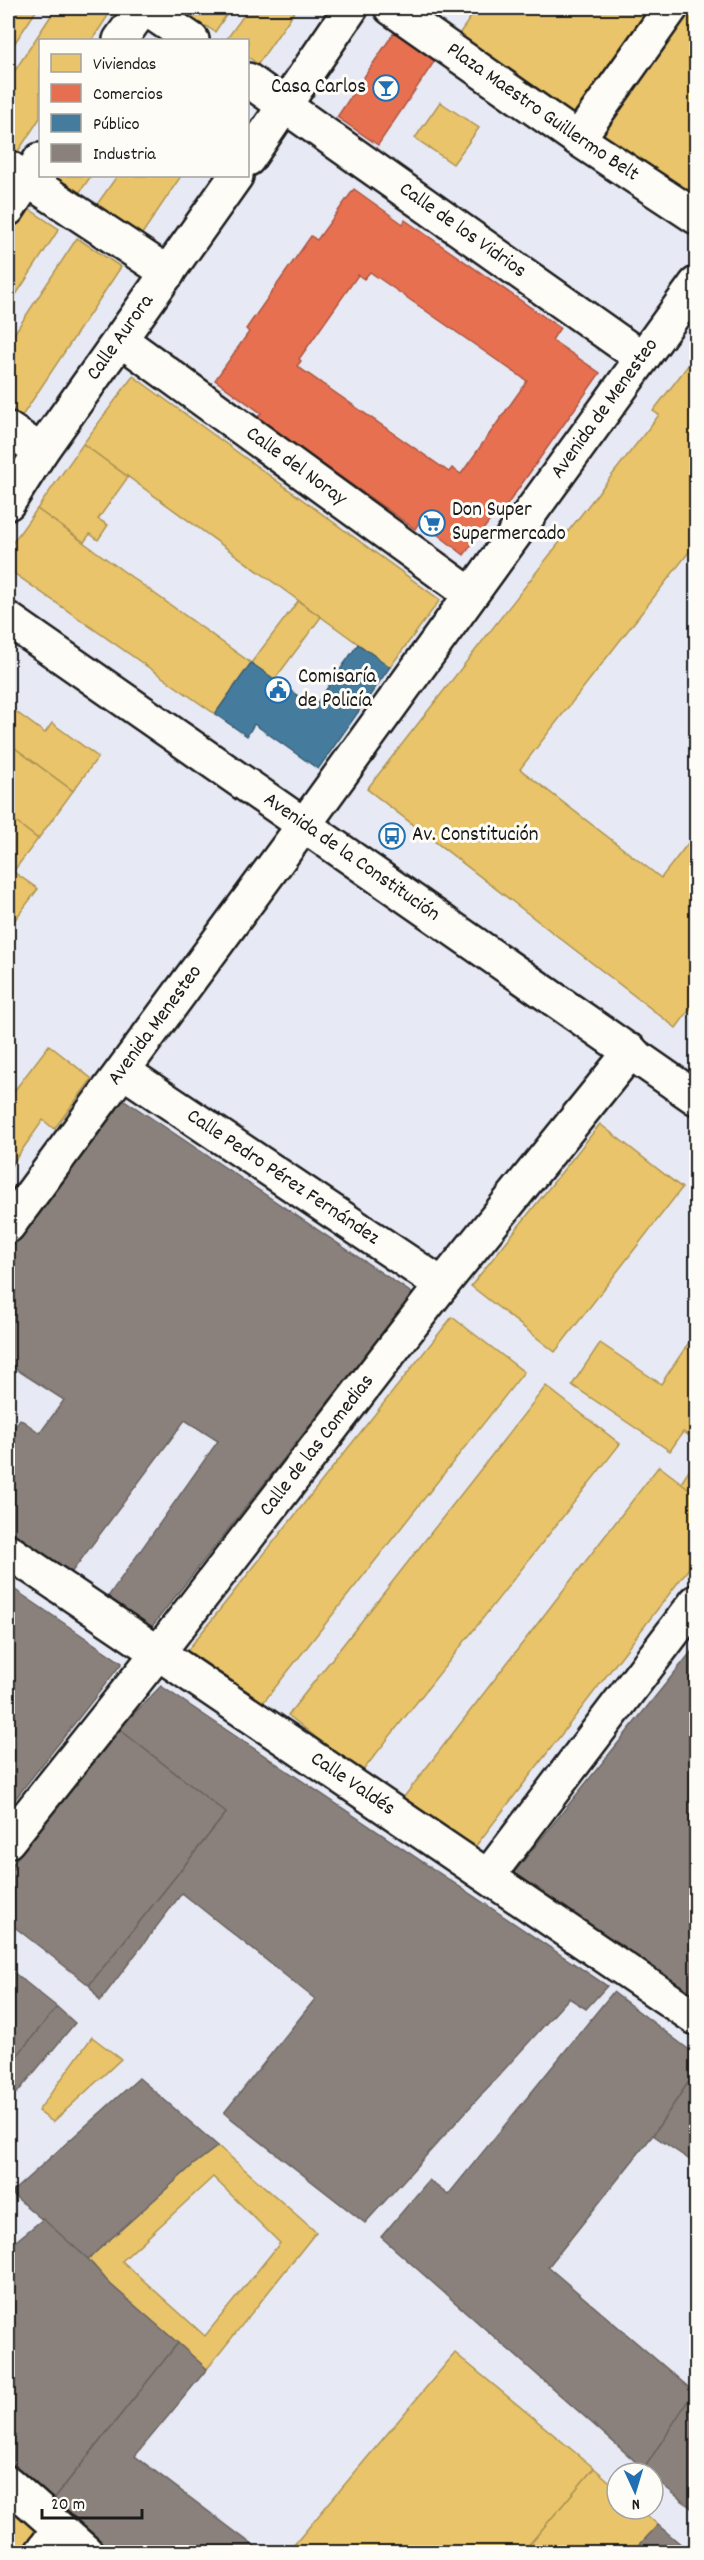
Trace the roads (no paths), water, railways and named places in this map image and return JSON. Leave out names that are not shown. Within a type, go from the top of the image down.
[{"type":"street","points":[[121,39],[144,8],[190,39]]},
{"type":"street","points":[[249,158],[351,8]]},
{"type":"street","name":"Plaza Maestro Guillermo Belt","points":[[391,8],[578,139],[696,217]]},
{"type":"street","points":[[578,139],[671,8]]},
{"type":"street","name":"Calle de los Vidrios","points":[[249,81],[642,358]]},
{"type":"street","points":[[8,209],[25,169],[168,273]]},
{"type":"street","name":"Calle Aurora","points":[[8,503],[41,451],[235,177]]},
{"type":"street","name":"Avenida de Menesteo","points":[[304,825],[696,284]]},
{"type":"street","name":"Calle del Noray","points":[[121,340],[470,594]]},
{"type":"street","points":[[8,429],[41,451]]},
{"type":"street","name":"Avenida de la Constitución","points":[[8,619],[631,1051],[693,1088]]},
{"type":"street","name":"Avenida Menesteo","points":[[8,1226],[304,825]]},
{"type":"street","name":"Calle de las Comedias","points":[[8,1841],[157,1654],[442,1285],[631,1051]]},
{"type":"street","name":"Calle Pedro Pérez Fernández","points":[[123,1071],[442,1285]]},
{"type":"street","name":"Calle Valdés","points":[[8,1551],[696,2018]]},
{"type":"street","points":[[488,1876],[696,1602]]},
{"type":"street","points":[[8,2483],[50,2541],[86,2553]]},
{"type":"place","name":"Casa Carlos","points":[[386,88]]},
{"type":"place","name":"Don Super Supermercado","points":[[432,523]]},
{"type":"place","name":"Comisaría de Policía","points":[[278,690]]},
{"type":"place","name":"Av. Constitución","points":[[392,836]]}]
